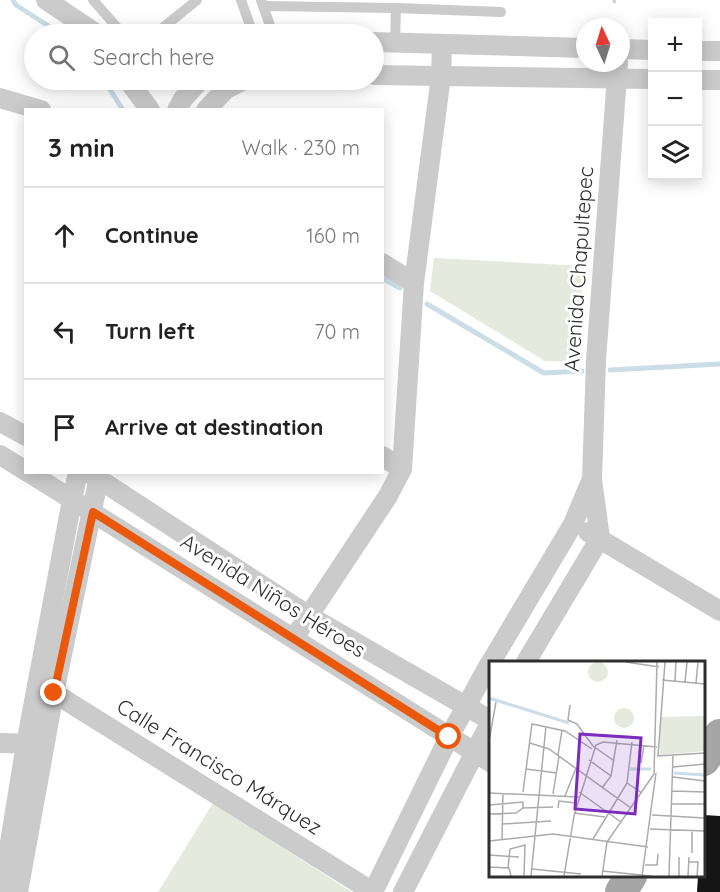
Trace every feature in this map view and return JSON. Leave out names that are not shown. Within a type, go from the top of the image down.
[{"type":"main road","points":[[705,758],[720,735]]},
{"type":"main road","points":[[621,892],[630,877]]},
{"type":"street","points":[[46,0],[82,24]]},
{"type":"street","points":[[384,42],[576,48]]},
{"type":"street","points":[[294,638],[388,496],[402,469],[414,283],[441,76],[442,44]]},
{"type":"street","points":[[630,49],[648,50]]},
{"type":"street","points":[[702,51],[720,51]]},
{"type":"street","points":[[384,75],[582,72]]},
{"type":"street","name":"Avenida Chapultepec","points":[[600,538],[592,479],[596,360],[617,72]]},
{"type":"street","points":[[621,72],[648,78]]},
{"type":"street","points":[[702,80],[720,80]]},
{"type":"street","points":[[135,90],[149,108]]},
{"type":"street","points":[[178,108],[191,90]]},
{"type":"street","points":[[208,108],[225,90]]},
{"type":"street","points":[[0,98],[34,108]]},
{"type":"street","points":[[384,264],[414,283]]},
{"type":"street","points":[[0,422],[24,435]]},
{"type":"street","name":"Avenida Niños Héroes","points":[[0,455],[24,470]]},
{"type":"street","points":[[384,457],[402,469]]},
{"type":"street","name":"Avenida Niños Héroes","points":[[30,474],[483,757]]},
{"type":"street","points":[[18,892],[35,744],[78,474]]},
{"type":"street","points":[[45,691],[93,512],[96,475]]},
{"type":"street","name":"Avenida Niños Héroes","points":[[96,475],[309,616],[489,721]]},
{"type":"street","name":"Avenida Chapultepec","points":[[492,661],[573,524],[592,479]]},
{"type":"street","points":[[573,524],[720,611]]},
{"type":"street","points":[[527,661],[600,538]]},
{"type":"street","name":"Avenida Chapultepec","points":[[373,892],[449,737],[489,666]]},
{"type":"street","name":"Calle Francisco Márquez","points":[[45,691],[373,892]]},
{"type":"street","points":[[403,892],[483,757],[489,727]]},
{"type":"street","points":[[0,743],[35,744]]},
{"type":"street","points":[[2,892],[7,818],[35,744]]},
{"type":"lane","points":[[93,0],[114,24]]},
{"type":"lane","points":[[167,24],[197,0]]},
{"type":"lane","points":[[241,0],[249,24]]},
{"type":"lane","points":[[269,24],[262,3],[501,12]]},
{"type":"lane","points":[[395,43],[396,8]]},
{"type":"path","points":[[614,0],[615,6]]},
{"type":"shaded area","points":[[434,258],[584,266],[578,361],[545,361],[430,291]]},
{"type":"shaded area","points":[[213,803],[352,892],[158,892]]},
{"type":"building","points":[[705,815],[720,816],[720,892],[697,892],[698,877],[705,877]]},
{"type":"waterway","points":[[13,0],[16,5],[45,24]]},
{"type":"waterway","points":[[110,90],[122,108]]},
{"type":"waterway","points":[[384,279],[400,288]]},
{"type":"waterway","points":[[427,304],[544,373],[582,371]]},
{"type":"waterway","points":[[610,370],[720,364]]},
{"type":"route","points":[[54,693],[93,512],[449,737]]}]
